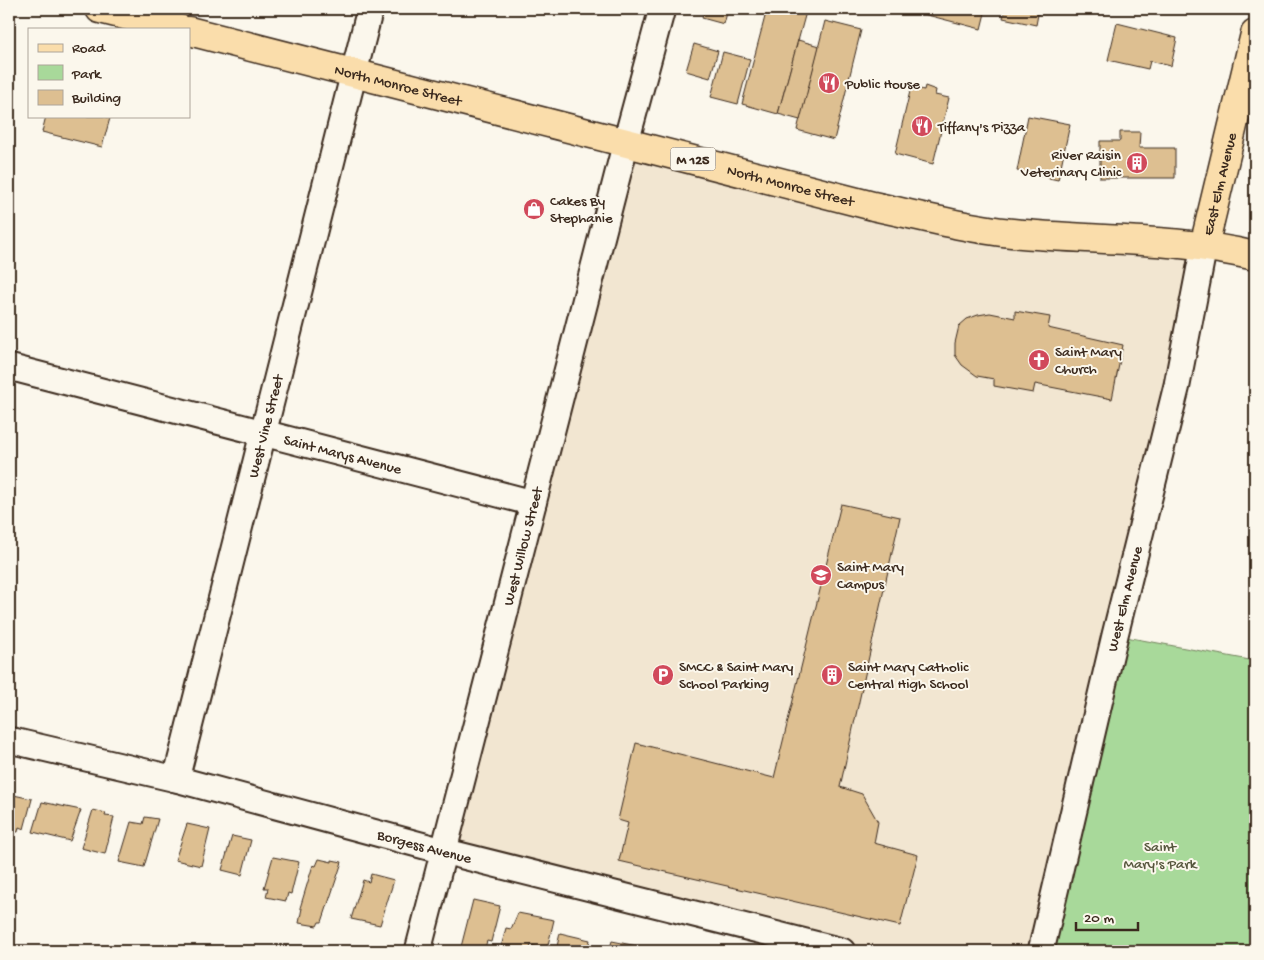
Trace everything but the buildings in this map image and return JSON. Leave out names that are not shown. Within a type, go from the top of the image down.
[{"type":"main road","points":[[100,9],[176,28]]},
{"type":"main road","name":"North Monroe Street","points":[[190,31],[873,206],[946,222],[1011,232],[1204,246],[1255,256]]},
{"type":"main road","name":"East Elm Avenue","points":[[1204,246],[1255,34]]},
{"type":"street","name":"West Vine Street","points":[[176,779],[370,9]]},
{"type":"street","name":"West Willow Street","points":[[418,951],[626,142],[662,9]]},
{"type":"street","name":"West Elm Avenue","points":[[1040,951],[1115,635],[1177,386],[1204,246]]},
{"type":"street","name":"Saint Marys Avenue","points":[[9,367],[533,503]]},
{"type":"street","name":"Borgess Avenue","points":[[9,740],[176,779],[443,851],[842,951]]},
{"type":"shaded area","name":"Saint Mary Campus","points":[[626,142],[873,206],[1204,246],[1040,951],[842,951],[443,851]]},
{"type":"green space","name":"Saint Mary's Park","points":[[1115,635],[1255,661],[1255,951],[1041,951]]},
{"type":"place","name":"Public House","points":[[829,83]]},
{"type":"place","name":"Tiffany's Pizza","points":[[922,126]]},
{"type":"place","name":"River Raisin Veterinary Clinic","points":[[1137,163]]},
{"type":"place","name":"Cakes By Stephanie","points":[[534,209]]},
{"type":"place","name":"Saint Mary Church","points":[[1039,360]]},
{"type":"place","name":"Saint Mary Campus","points":[[821,575]]},
{"type":"place","name":"SMCC & Saint Mary School Parking","points":[[663,675]]},
{"type":"place","name":"Saint Mary Catholic Central High School","points":[[832,675]]}]
